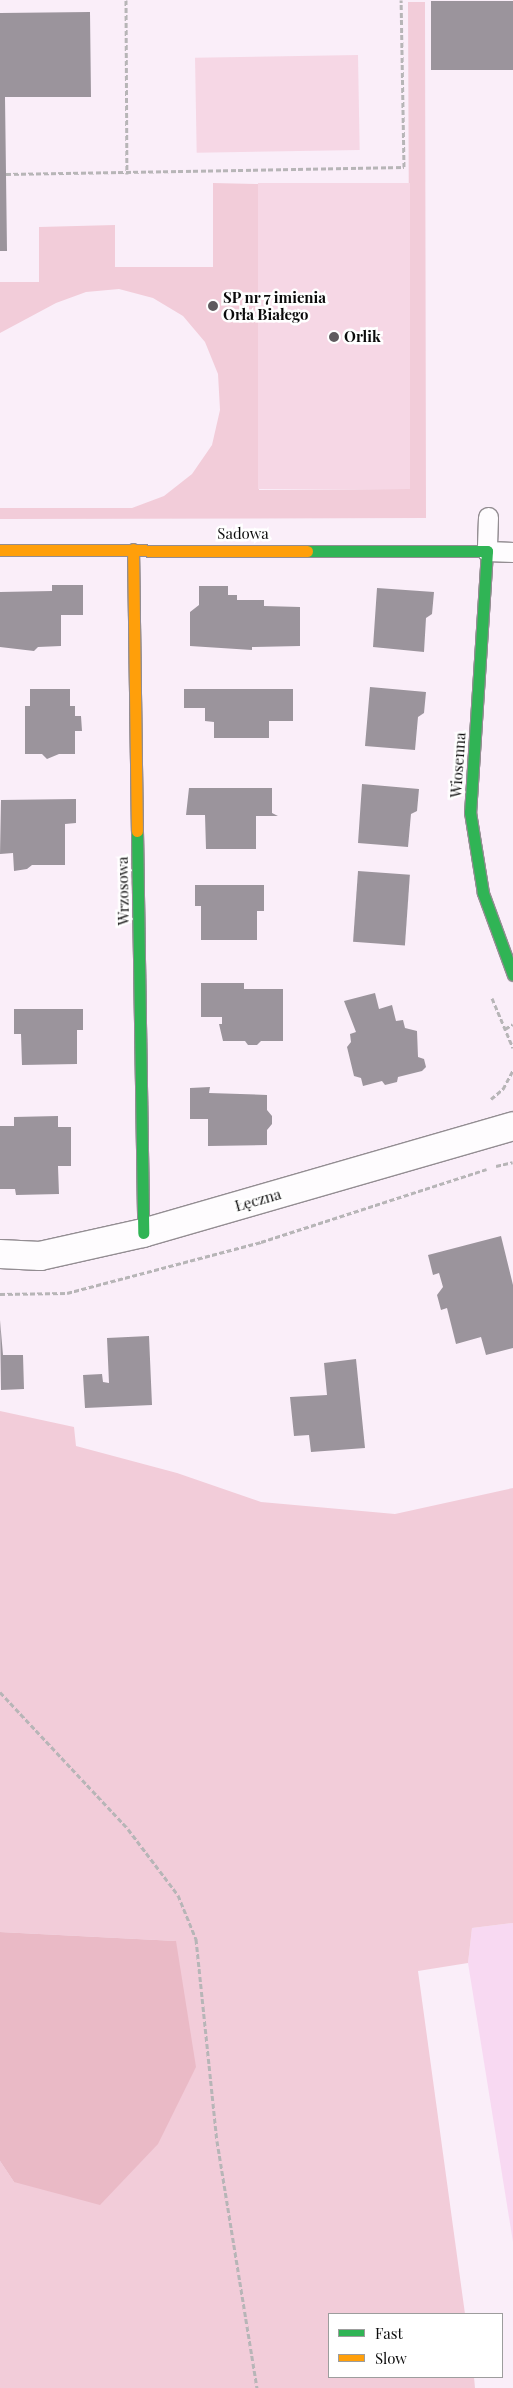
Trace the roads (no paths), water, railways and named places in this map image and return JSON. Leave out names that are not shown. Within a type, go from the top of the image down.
[{"type":"street","name":"Wrzosowa","points":[[133,549],[143,1234]]},
{"type":"street","name":"Sadowa","points":[[0,550],[487,551]]},
{"type":"street","name":"Wiosenna","points":[[487,551],[470,812],[483,893],[513,975]]},
{"type":"street","name":"Łęczna","points":[[0,1254],[40,1256],[143,1234],[513,1126]]},
{"type":"lane","points":[[488,517],[487,551],[513,552]]},
{"type":"place","name":"SP nr 7 imienia Orła Białego","points":[[213,306]]},
{"type":"place","name":"Orlik","points":[[334,337]]}]
